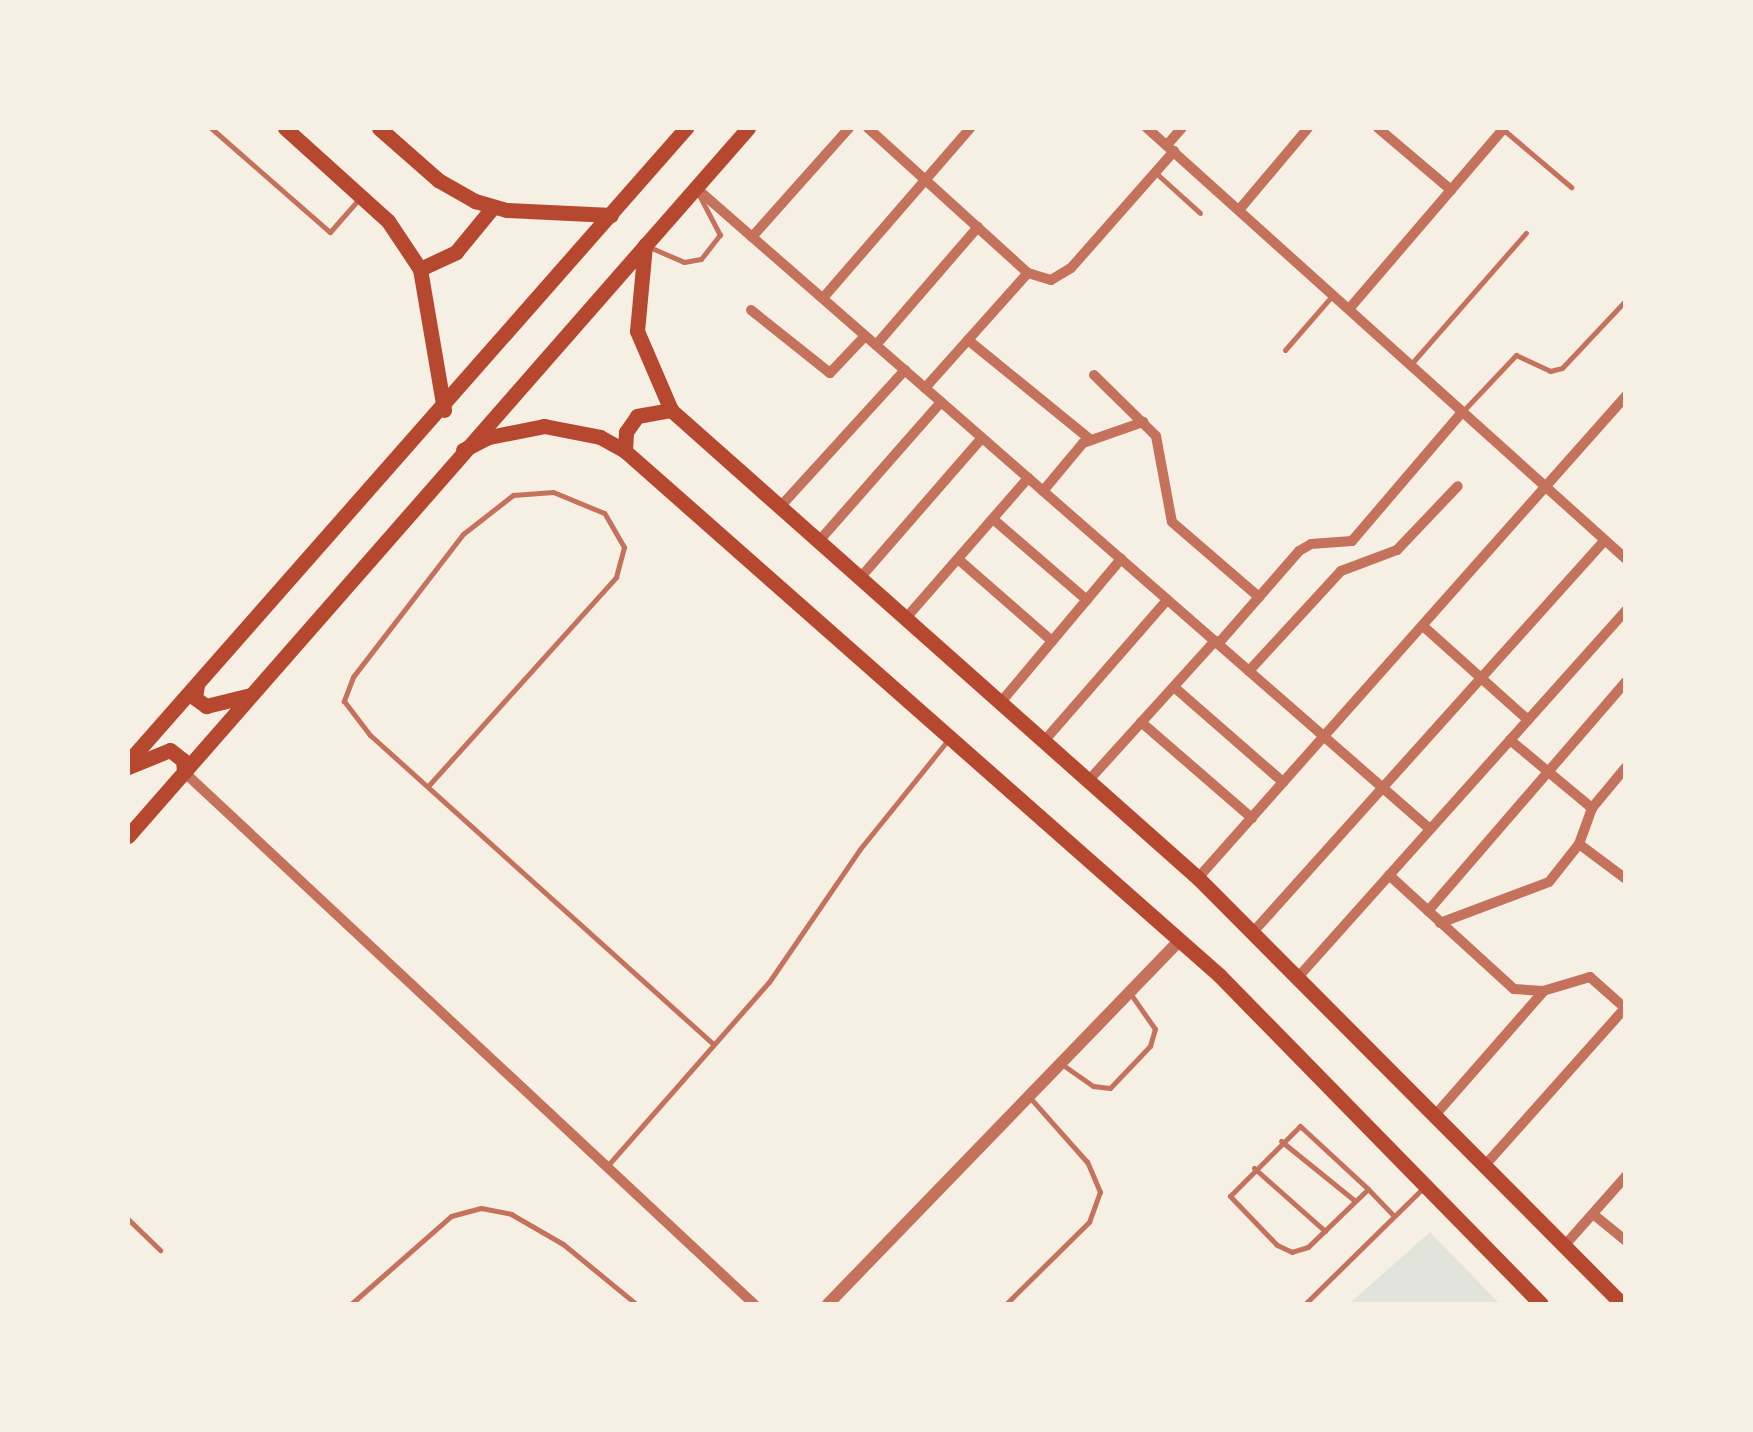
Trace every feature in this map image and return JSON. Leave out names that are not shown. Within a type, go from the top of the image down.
[{"type":"main road","points":[[284,128],[388,221],[420,269],[444,410]]},
{"type":"main road","points":[[378,128],[454,192],[493,207],[611,215]]},
{"type":"main road","points":[[128,765],[198,681],[444,410],[686,128]]},
{"type":"main road","points":[[128,836],[748,128]]},
{"type":"main road","points":[[420,269],[456,252],[493,207]]},
{"type":"main road","points":[[645,245],[637,331],[671,410],[1198,878],[1300,975],[1622,1304]]},
{"type":"main road","points":[[624,451],[626,432],[637,416],[671,410]]},
{"type":"main road","points":[[463,450],[488,437],[544,426],[586,433],[624,451],[1180,940],[1429,1182],[1542,1304]]},
{"type":"main road","points":[[198,681],[194,694],[201,705],[251,695]]},
{"type":"main road","points":[[128,765],[170,750],[183,760],[184,772]]},
{"type":"street","points":[[752,237],[850,128]]},
{"type":"street","points":[[868,128],[1028,273],[1062,276],[1155,172],[1182,128]]},
{"type":"street","points":[[822,298],[970,128]]},
{"type":"street","points":[[1148,128],[1626,558]]},
{"type":"street","points":[[1239,210],[1308,128]]},
{"type":"street","points":[[1378,128],[1450,190]]},
{"type":"street","points":[[1349,309],[1503,128]]},
{"type":"street","points":[[695,187],[1430,829]]},
{"type":"street","points":[[876,345],[978,227]]},
{"type":"street","points":[[925,388],[1028,273]]},
{"type":"street","points":[[751,310],[830,373],[865,336]]},
{"type":"street","points":[[968,340],[1090,439]]},
{"type":"street","points":[[779,508],[905,370]]},
{"type":"street","points":[[1094,376],[1143,422],[1162,454],[1162,491],[1172,522],[1259,597]]},
{"type":"street","points":[[1198,878],[1626,396]]},
{"type":"street","points":[[819,541],[942,402]]},
{"type":"street","points":[[1089,780],[1310,544],[1352,541],[1462,412]]},
{"type":"street","points":[[1043,492],[1090,439],[1143,422]]},
{"type":"street","points":[[861,578],[982,438]]},
{"type":"street","points":[[906,618],[1028,478]]},
{"type":"street","points":[[1249,671],[1340,571],[1398,550],[1458,486]]},
{"type":"street","points":[[992,519],[1087,600]]},
{"type":"street","points":[[1254,931],[1605,540]]},
{"type":"street","points":[[958,559],[1052,641]]},
{"type":"street","points":[[1001,702],[1121,559]]},
{"type":"street","points":[[1045,740],[1167,600]]},
{"type":"street","points":[[1300,975],[1626,611]]},
{"type":"street","points":[[1423,626],[1528,720]]},
{"type":"street","points":[[1428,911],[1626,682]]},
{"type":"street","points":[[1174,687],[1283,782]]},
{"type":"street","points":[[1141,722],[1252,818]]},
{"type":"street","points":[[1510,740],[1592,808]]},
{"type":"street","points":[[1440,922],[1536,891],[1579,844],[1592,808],[1626,767]]},
{"type":"street","points":[[184,772],[754,1304]]},
{"type":"street","points":[[1579,844],[1626,879]]},
{"type":"street","points":[[1389,875],[1504,983],[1525,993],[1543,991],[1576,976],[1590,978],[1625,1008],[1487,1163]]},
{"type":"street","points":[[828,1304],[1180,940]]},
{"type":"street","points":[[1437,1113],[1543,991]]},
{"type":"street","points":[[1566,1245],[1626,1176]]},
{"type":"street","points":[[1593,1214],[1626,1241]]},
{"type":"lane","points":[[211,128],[330,232],[361,197]]},
{"type":"lane","points":[[1503,128],[1570,187]]},
{"type":"lane","points":[[1155,172],[1200,213]]},
{"type":"lane","points":[[645,245],[693,263],[719,239],[695,187]]},
{"type":"lane","points":[[1410,365],[1526,233]]},
{"type":"lane","points":[[1284,350],[1332,295]]},
{"type":"lane","points":[[1462,412],[1516,355],[1550,372],[1562,368],[1626,300]]},
{"type":"lane","points":[[429,784],[616,576],[624,547],[604,513],[553,492],[513,494],[464,534],[353,677],[345,692],[348,710],[713,1044]]},
{"type":"lane","points":[[606,1166],[769,982],[860,849],[950,737]]},
{"type":"lane","points":[[1060,1064],[1102,1089],[1124,1074],[1150,1046],[1156,1029],[1130,992]]},
{"type":"lane","points":[[1006,1304],[1090,1222],[1100,1192],[1088,1162],[1029,1096]]},
{"type":"lane","points":[[1368,1189],[1301,1252],[1276,1245],[1230,1200],[1254,1168],[1281,1142],[1304,1128],[1368,1189],[1394,1216]]},
{"type":"lane","points":[[1281,1142],[1355,1201]]},
{"type":"lane","points":[[1254,1168],[1325,1231]]},
{"type":"lane","points":[[1305,1304],[1429,1182]]},
{"type":"lane","points":[[352,1304],[451,1216],[480,1208],[511,1214],[563,1244],[636,1304]]},
{"type":"lane","points":[[128,1219],[160,1250]]},
{"type":"shaded area","points":[[1430,1232],[1500,1304],[1349,1304]]}]
